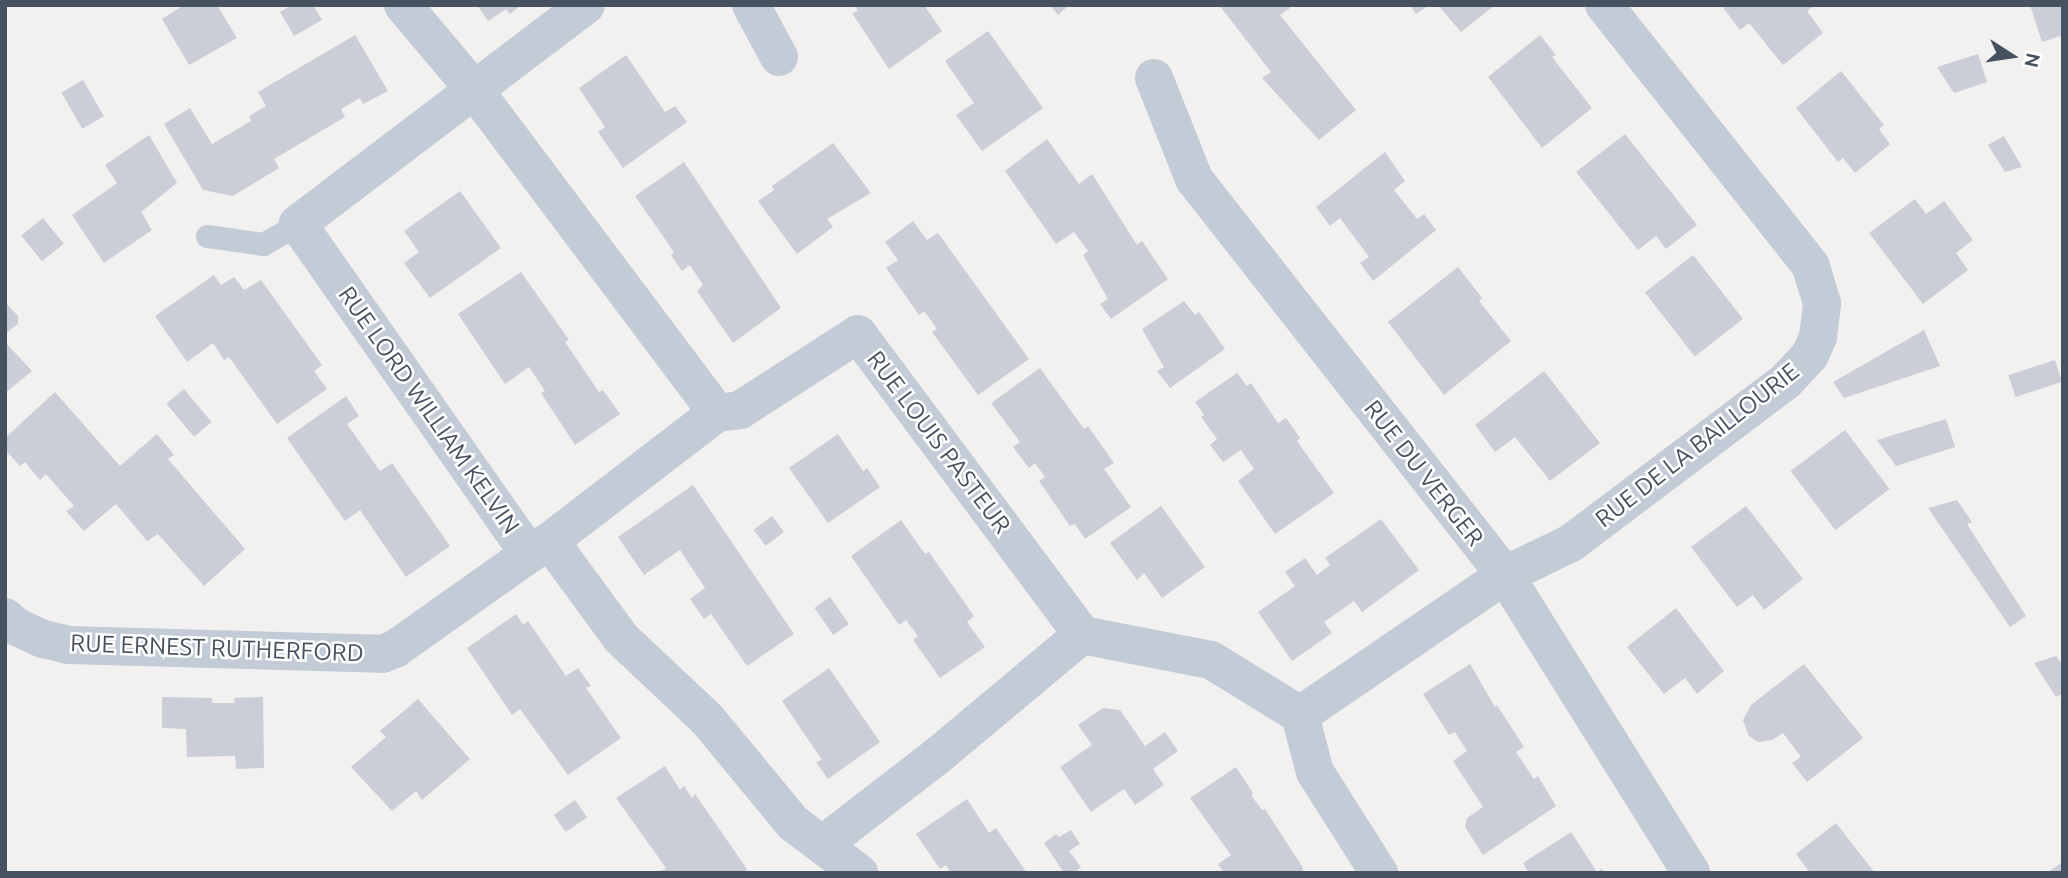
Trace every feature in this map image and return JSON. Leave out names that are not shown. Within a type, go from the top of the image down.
[{"type":"street","points":[[403,5],[474,89],[717,413]]},
{"type":"street","points":[[298,224],[586,5]]},
{"type":"street","points":[[751,5],[779,57]]},
{"type":"street","name":"RUE DE LA BAILLOURIE","points":[[1504,575],[1571,543],[1786,381],[1810,355],[1818,337],[1822,303],[1811,266],[1604,5]]},
{"type":"street","name":"RUE DU VERGER","points":[[1154,78],[1194,179],[1504,575],[1691,873]]},
{"type":"street","name":"RUE LORD WILLIAM KELVIN","points":[[298,224],[540,547],[621,638],[707,719],[793,823],[859,873]]},
{"type":"street","name":"RUE LOUIS PASTEUR","points":[[717,413],[740,410],[858,334],[1082,635]]},
{"type":"street","name":"RUE ERNEST RUTHERFORD","points":[[5,617],[18,627],[43,639],[68,645],[382,654],[395,649],[540,547],[717,413]]},
{"type":"street","points":[[1300,715],[1504,575]]},
{"type":"street","points":[[822,845],[936,757],[1082,635],[1211,660],[1300,715],[1315,772],[1379,873]]},
{"type":"lane","points":[[207,236],[263,244],[298,224]]},
{"type":"building","points":[[184,5],[217,5],[237,38],[189,65],[162,19]]},
{"type":"building","points":[[292,5],[313,5],[322,20],[294,36],[280,12]]},
{"type":"building","points":[[477,5],[521,5],[510,14],[506,9],[488,21]]},
{"type":"building","points":[[854,5],[924,5],[942,31],[889,69],[852,13],[858,11]]},
{"type":"building","points":[[1050,5],[1069,5],[1058,15]]},
{"type":"building","points":[[1219,5],[1288,5],[1290,8],[1280,15],[1356,110],[1319,140],[1262,78],[1271,72]]},
{"type":"building","points":[[1410,5],[1429,5],[1416,14]]},
{"type":"building","points":[[1438,5],[1495,5],[1461,32]]},
{"type":"building","points":[[1721,5],[1815,5],[1807,11],[1823,33],[1783,65],[1749,23],[1740,30]]},
{"type":"building","points":[[2030,5],[2063,5],[2063,35],[2042,42]]},
{"type":"building","points":[[988,31],[1043,108],[982,151],[956,115],[974,103],[945,61]]},
{"type":"building","points":[[355,35],[388,91],[363,104],[360,98],[341,109],[345,117],[274,159],[279,168],[233,196],[203,190],[164,124],[190,108],[212,144],[251,121],[249,116],[266,106],[258,92]]},
{"type":"building","points":[[1540,35],[1556,55],[1552,57],[1592,108],[1542,148],[1488,77]]},
{"type":"building","points":[[1978,54],[1987,82],[1954,93],[1937,67]]},
{"type":"building","points":[[626,55],[665,112],[675,106],[687,122],[623,168],[598,132],[605,127],[579,88]]},
{"type":"building","points":[[1841,71],[1884,125],[1879,129],[1890,144],[1855,173],[1843,158],[1838,162],[1796,108]]},
{"type":"building","points":[[83,80],[104,116],[82,129],[61,92]]},
{"type":"building","points":[[1625,134],[1697,225],[1666,249],[1656,236],[1638,250],[1576,172]]},
{"type":"building","points":[[149,135],[177,183],[141,212],[152,230],[104,263],[72,215],[117,183],[105,165]]},
{"type":"building","points":[[2004,136],[2022,167],[2005,172],[1988,145]]},
{"type":"building","points":[[1047,139],[1079,184],[1092,174],[1137,245],[1142,241],[1168,279],[1111,319],[1100,304],[1108,299],[1083,255],[1088,251],[1074,232],[1056,244],[1005,171]]},
{"type":"building","points":[[833,143],[871,193],[827,219],[833,227],[797,254],[758,201],[774,190],[772,186]]},
{"type":"building","points":[[1385,152],[1405,181],[1394,190],[1417,219],[1424,214],[1436,230],[1373,281],[1360,263],[1369,257],[1340,218],[1330,226],[1316,207]]},
{"type":"building","points":[[684,162],[781,308],[733,343],[697,291],[703,285],[690,265],[682,271],[671,255],[674,252],[635,196]]},
{"type":"building","points":[[460,191],[501,248],[430,298],[404,263],[419,252],[404,231]]},
{"type":"building","points":[[1915,199],[1926,214],[1944,201],[1973,240],[1956,253],[1968,270],[1923,304],[1869,233]]},
{"type":"building","points":[[43,218],[64,244],[42,261],[21,236]]},
{"type":"building","points":[[913,221],[927,240],[938,233],[1029,359],[978,395],[932,332],[937,329],[924,311],[919,315],[886,268],[898,260],[885,242]]},
{"type":"building","points":[[1693,255],[1743,319],[1695,356],[1645,293]]},
{"type":"building","points":[[1458,267],[1482,298],[1479,301],[1511,341],[1444,395],[1388,322]]},
{"type":"building","points":[[521,272],[569,340],[565,342],[599,392],[603,390],[620,414],[575,445],[541,393],[545,391],[529,367],[505,384],[458,314]]},
{"type":"building","points":[[214,275],[221,285],[234,277],[244,290],[261,280],[322,365],[314,371],[327,389],[277,424],[229,357],[224,360],[213,343],[187,362],[155,316]]},
{"type":"building","points":[[1184,301],[1195,315],[1199,312],[1225,349],[1170,388],[1157,371],[1164,367],[1142,329]]},
{"type":"building","points":[[5,302],[18,316],[18,324],[5,334]]},
{"type":"building","points":[[1924,330],[1940,366],[1844,398],[1833,382]]},
{"type":"building","points":[[5,342],[32,371],[5,393]]},
{"type":"building","points":[[2055,360],[2062,382],[2016,397],[2008,375]]},
{"type":"building","points":[[1040,368],[1084,429],[1088,426],[1114,463],[1104,469],[1131,507],[1085,539],[1075,524],[1070,526],[1039,481],[1045,477],[1035,463],[1029,468],[1013,447],[1020,442],[991,403]]},
{"type":"building","points":[[1544,371],[1600,443],[1550,481],[1515,437],[1495,452],[1475,425]]},
{"type":"building","points":[[1237,373],[1247,386],[1251,383],[1278,423],[1286,418],[1300,438],[1297,441],[1334,493],[1275,534],[1238,481],[1254,469],[1241,450],[1223,462],[1210,445],[1217,439],[1201,417],[1204,415],[1195,402]]},
{"type":"building","points":[[184,389],[212,422],[194,437],[166,404]]},
{"type":"building","points":[[55,392],[120,466],[157,434],[174,455],[168,459],[245,549],[204,586],[158,534],[147,541],[116,504],[84,531],[66,511],[74,506],[46,474],[40,480],[25,462],[20,466],[5,450],[5,438]]},
{"type":"building","points":[[346,396],[359,416],[347,424],[380,471],[392,463],[450,546],[406,577],[360,510],[345,521],[287,438]]},
{"type":"building","points":[[1946,419],[1955,447],[1896,466],[1877,440]]},
{"type":"building","points":[[1845,430],[1890,489],[1835,530],[1791,471]]},
{"type":"building","points":[[838,434],[863,471],[867,468],[880,487],[828,523],[789,468]]},
{"type":"building","points":[[693,485],[794,634],[747,666],[711,614],[704,619],[690,599],[705,588],[680,550],[644,575],[618,537]]},
{"type":"building","points":[[1957,500],[1972,522],[1967,524],[2026,616],[2010,627],[1928,508]]},
{"type":"building","points":[[1161,506],[1205,567],[1162,598],[1144,573],[1137,580],[1110,543]]},
{"type":"building","points":[[1746,506],[1803,579],[1764,610],[1753,595],[1737,607],[1691,547]]},
{"type":"building","points":[[772,516],[784,532],[766,546],[754,530]]},
{"type":"building","points":[[1381,519],[1419,570],[1362,612],[1354,601],[1324,622],[1332,633],[1292,661],[1258,612],[1295,586],[1285,572],[1305,558],[1317,575],[1330,565],[1325,558]]},
{"type":"building","points":[[901,520],[925,554],[929,552],[974,616],[967,622],[985,647],[940,678],[913,640],[918,636],[906,620],[899,625],[851,556]]},
{"type":"building","points":[[830,597],[849,624],[833,635],[814,608]]},
{"type":"building","points":[[1676,608],[1724,671],[1697,694],[1685,678],[1664,694],[1627,647]]},
{"type":"building","points":[[516,614],[523,625],[528,621],[566,676],[578,668],[591,686],[586,688],[621,738],[568,775],[520,709],[512,715],[467,648]]},
{"type":"building","points":[[2056,656],[2063,666],[2063,693],[2056,697],[2034,663]]},
{"type":"building","points":[[1470,664],[1495,707],[1497,705],[1524,747],[1516,752],[1534,779],[1538,776],[1556,806],[1483,855],[1465,827],[1467,818],[1483,807],[1453,761],[1467,751],[1455,732],[1449,735],[1423,694]]},
{"type":"building","points":[[1804,664],[1863,738],[1807,782],[1792,763],[1801,757],[1783,733],[1772,740],[1758,742],[1749,736],[1743,720],[1751,705]]},
{"type":"building","points":[[829,668],[880,742],[828,779],[816,762],[822,760],[782,701]]},
{"type":"building","points":[[162,697],[212,698],[212,703],[235,703],[234,698],[263,697],[264,768],[236,769],[235,756],[187,757],[186,729],[162,728]]},
{"type":"building","points":[[418,699],[470,759],[422,800],[416,791],[392,811],[351,767],[386,737],[380,731]]},
{"type":"building","points":[[1103,708],[1120,710],[1145,746],[1165,732],[1178,751],[1153,769],[1164,785],[1135,805],[1124,789],[1091,812],[1060,767],[1092,745],[1078,725]]},
{"type":"building","points":[[665,766],[680,790],[684,786],[692,798],[695,794],[747,869],[744,873],[658,873],[666,868],[616,798]]},
{"type":"building","points":[[1236,767],[1253,793],[1251,795],[1262,810],[1265,809],[1303,868],[1302,873],[1224,873],[1218,864],[1231,855],[1190,798]]},
{"type":"building","points":[[967,799],[989,833],[996,828],[1027,873],[951,873],[946,865],[940,869],[916,834]]},
{"type":"building","points":[[575,800],[587,817],[566,832],[554,815]]},
{"type":"building","points":[[1836,823],[1875,873],[1810,873],[1796,854]]},
{"type":"building","points":[[1071,830],[1080,844],[1069,851],[1081,867],[1074,873],[1064,873],[1044,843],[1056,834],[1059,837]]},
{"type":"building","points":[[1571,832],[1597,872],[1602,869],[1605,873],[1529,873],[1523,863]]},
{"type":"building","points":[[2063,862],[2063,873],[2046,873]]}]
